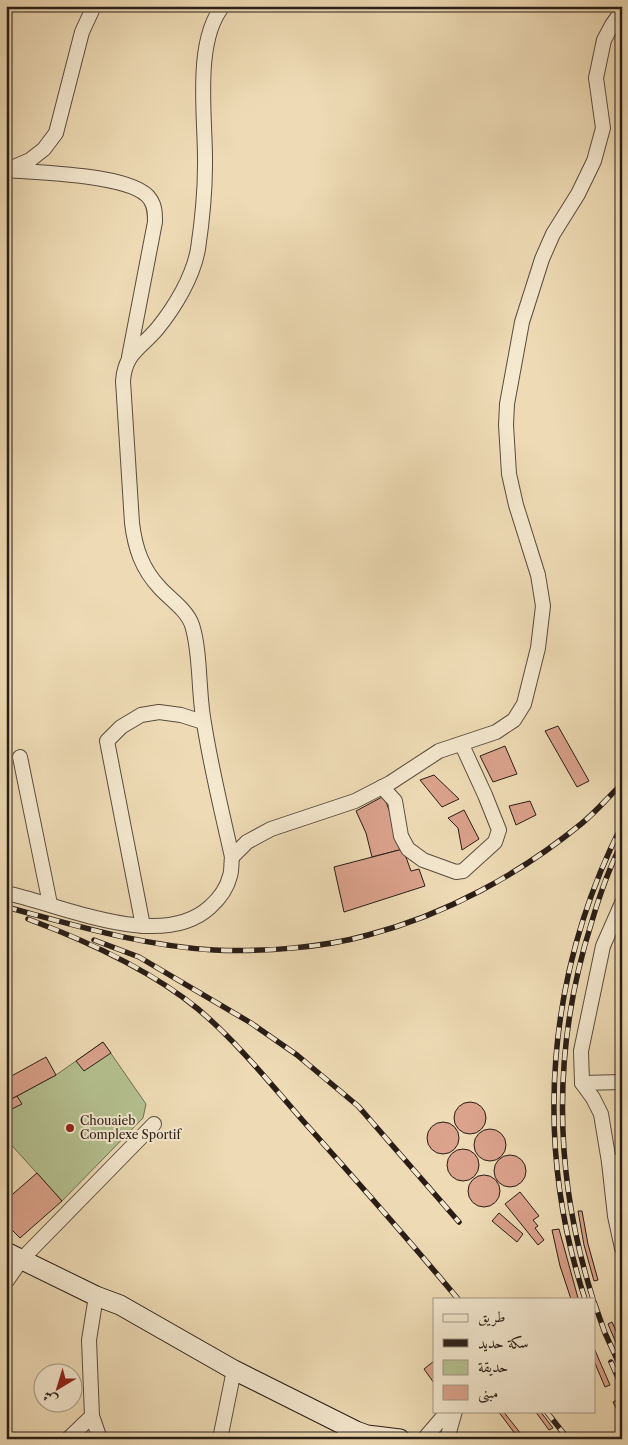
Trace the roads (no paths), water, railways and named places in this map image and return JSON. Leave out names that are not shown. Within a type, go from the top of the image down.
[{"type":"main road","points":[[14,1255],[96,1296],[120,1305],[234,1370],[362,1436],[400,1439]]},
{"type":"street","points":[[7,170],[30,160],[44,149],[56,132],[82,32],[94,6]]},
{"type":"street","points":[[129,357],[145,342],[167,316],[194,266],[201,223],[205,167],[203,74],[210,30],[218,7]]},
{"type":"street","points":[[232,857],[247,842],[271,829],[355,802],[439,752],[496,732],[514,720],[524,704],[538,648],[543,606],[542,591],[528,538],[516,505],[509,474],[506,425],[507,404],[522,322],[542,259],[594,161],[603,128],[596,78],[604,40],[622,11]]},
{"type":"street","points":[[6,893],[129,925],[168,926],[188,921],[204,913],[220,898],[230,876],[232,857],[203,722],[197,652],[192,623],[149,575],[135,544],[132,523],[123,381],[155,222],[154,208],[150,198],[138,188],[115,181],[7,170]]},
{"type":"street","points":[[143,926],[107,741],[121,727],[141,715],[160,712],[182,715],[203,722]]},
{"type":"street","points":[[382,787],[395,801],[401,836],[408,849],[423,860],[456,872],[463,871],[495,842],[499,830],[462,745]]},
{"type":"street","points":[[20,757],[50,904]]},
{"type":"street","points":[[622,903],[603,946],[581,1051],[582,1083],[593,1098],[601,1114],[616,1162],[615,1216],[622,1248]]},
{"type":"street","points":[[582,1083],[622,1082]]},
{"type":"street","points":[[6,1282],[14,1255],[154,1124]]},
{"type":"street","points":[[96,1296],[89,1340],[92,1416],[100,1439]]},
{"type":"street","points":[[220,1439],[234,1370]]},
{"type":"street","points":[[424,1439],[447,1412]]},
{"type":"street","points":[[447,1439],[455,1412]]},
{"type":"street","points":[[68,1439],[92,1416]]},
{"type":"railway","points":[[6,907],[109,934],[187,948],[272,950],[331,943],[397,927],[481,891],[533,860],[581,824],[622,784]]},
{"type":"railway","points":[[585,1298],[569,1239],[558,1179],[554,1119],[556,1058],[564,998],[577,939],[597,881],[622,825]]},
{"type":"railway","points":[[593,1298],[580,1252],[570,1204],[562,1110],[564,1063],[579,968],[602,891],[622,843]]},
{"type":"railway","points":[[28,919],[117,957],[159,981],[198,1009],[253,1063],[457,1298]]},
{"type":"railway","points":[[94,940],[139,957],[251,1023],[297,1055],[358,1106],[459,1222]]},
{"type":"railway","points":[[596,1308],[622,1370]]},
{"type":"railway","points":[[611,1362],[622,1387]]},
{"type":"railway","points":[[547,1412],[568,1439]]},
{"type":"place","name":"Chouaieb Complexe Sportif","points":[[70,1128]]}]
